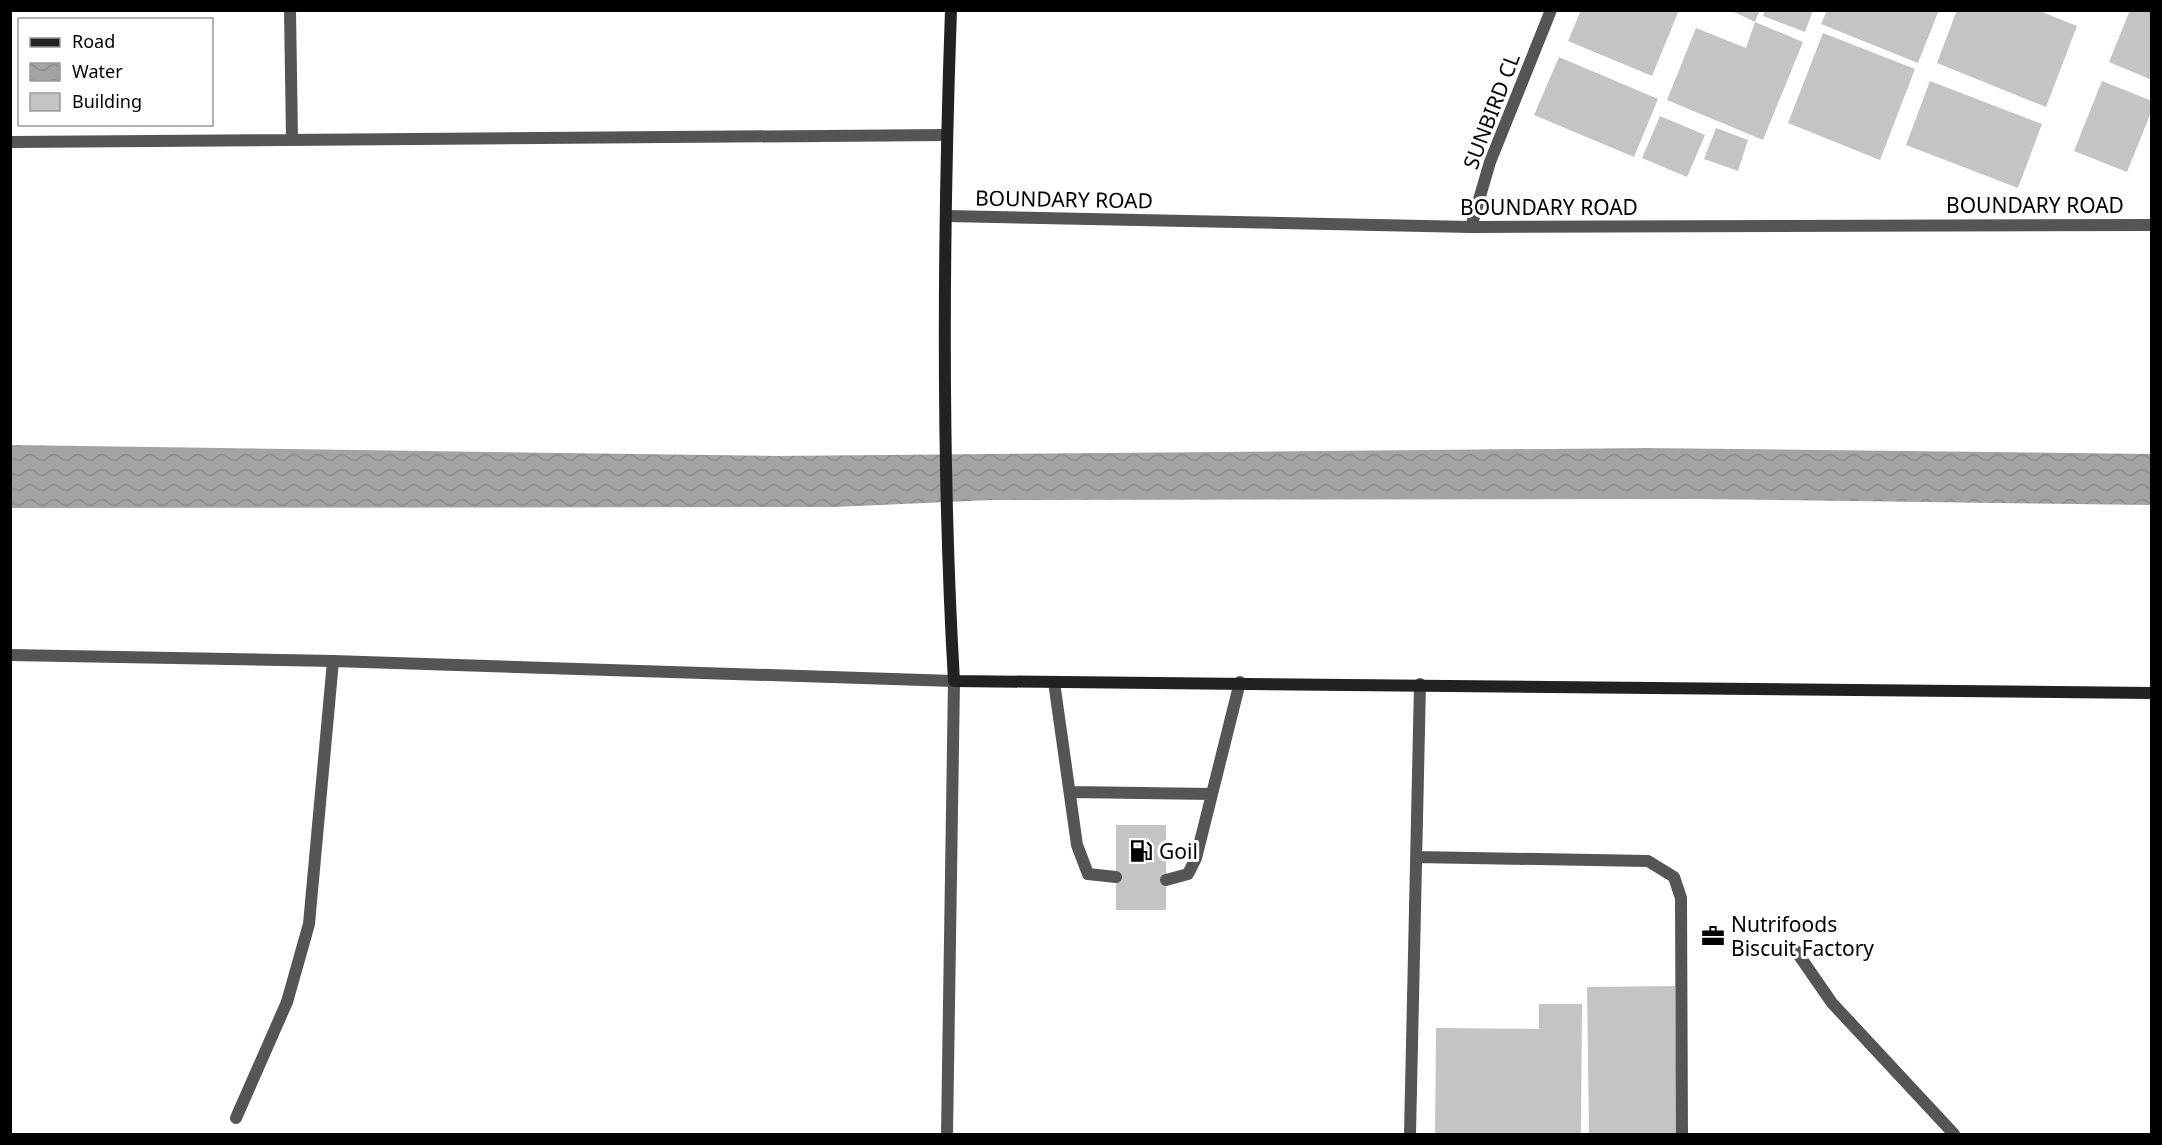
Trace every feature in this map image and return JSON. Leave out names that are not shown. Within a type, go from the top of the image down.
[{"type":"street","points":[[290,10],[292,139]]},
{"type":"street","points":[[947,1134],[954,681],[946,539],[944,393],[951,10]]},
{"type":"street","name":"SUNBIRD CL","points":[[1471,227],[1490,162],[1551,10]]},
{"type":"street","points":[[10,142],[947,135]]},
{"type":"street","name":"BOUNDARY ROAD","points":[[947,216],[1471,227],[2151,225]]},
{"type":"street","points":[[10,655],[333,661],[954,681],[1240,682],[2151,693]]},
{"type":"street","points":[[236,1118],[287,1002],[309,924],[333,661]]},
{"type":"street","points":[[1054,681],[1077,845],[1088,874],[1116,877]]},
{"type":"street","points":[[1166,880],[1188,874],[1196,858],[1240,682]]},
{"type":"street","points":[[1410,1134],[1420,684]]},
{"type":"street","points":[[1070,792],[1212,794]]},
{"type":"street","points":[[1416,857],[1648,861],[1674,876],[1681,898],[1682,1134]]},
{"type":"street","points":[[1796,951],[1832,1003],[1954,1134]]},
{"type":"water","points":[[11,445],[777,456],[1647,448],[2152,454],[2151,505],[1697,499],[992,500],[835,507],[11,508]]},
{"type":"building","points":[[1581,10],[1679,10],[1652,76],[1568,41]]},
{"type":"building","points":[[1730,10],[1760,10],[1755,22]]},
{"type":"building","points":[[1765,10],[1813,10],[1805,32],[1763,16]]},
{"type":"building","points":[[1827,10],[1939,10],[1918,63],[1821,24]]},
{"type":"building","points":[[1957,10],[2037,10],[2077,26],[2046,107],[1937,63]]},
{"type":"building","points":[[2130,10],[2152,10],[2152,80],[2109,62]]},
{"type":"building","points":[[1755,22],[1803,42],[1763,140],[1667,100],[1696,28],[1746,48]]},
{"type":"building","points":[[1823,33],[1915,69],[1880,160],[1788,123]]},
{"type":"building","points":[[1559,57],[1658,99],[1634,157],[1534,115]]},
{"type":"building","points":[[1930,81],[2042,124],[2018,188],[1906,145]]},
{"type":"building","points":[[2102,81],[2152,101],[2152,110],[2127,172],[2074,151]]},
{"type":"building","points":[[1660,116],[1705,135],[1687,177],[1642,158]]},
{"type":"building","points":[[1716,128],[1748,140],[1738,171],[1704,159]]},
{"type":"building","name":"Goil","points":[[1116,825],[1166,825],[1166,910],[1116,910]]},
{"type":"building","points":[[1675,986],[1677,1134],[1589,1134],[1587,987]]},
{"type":"building","points":[[1539,1004],[1582,1004],[1581,1134],[1435,1134],[1436,1028],[1539,1029]]},
{"type":"place","name":"Goil","points":[[1141,851]]},
{"type":"place","name":"Nutrifoods Biscuit Factory","points":[[1713,936]]}]
